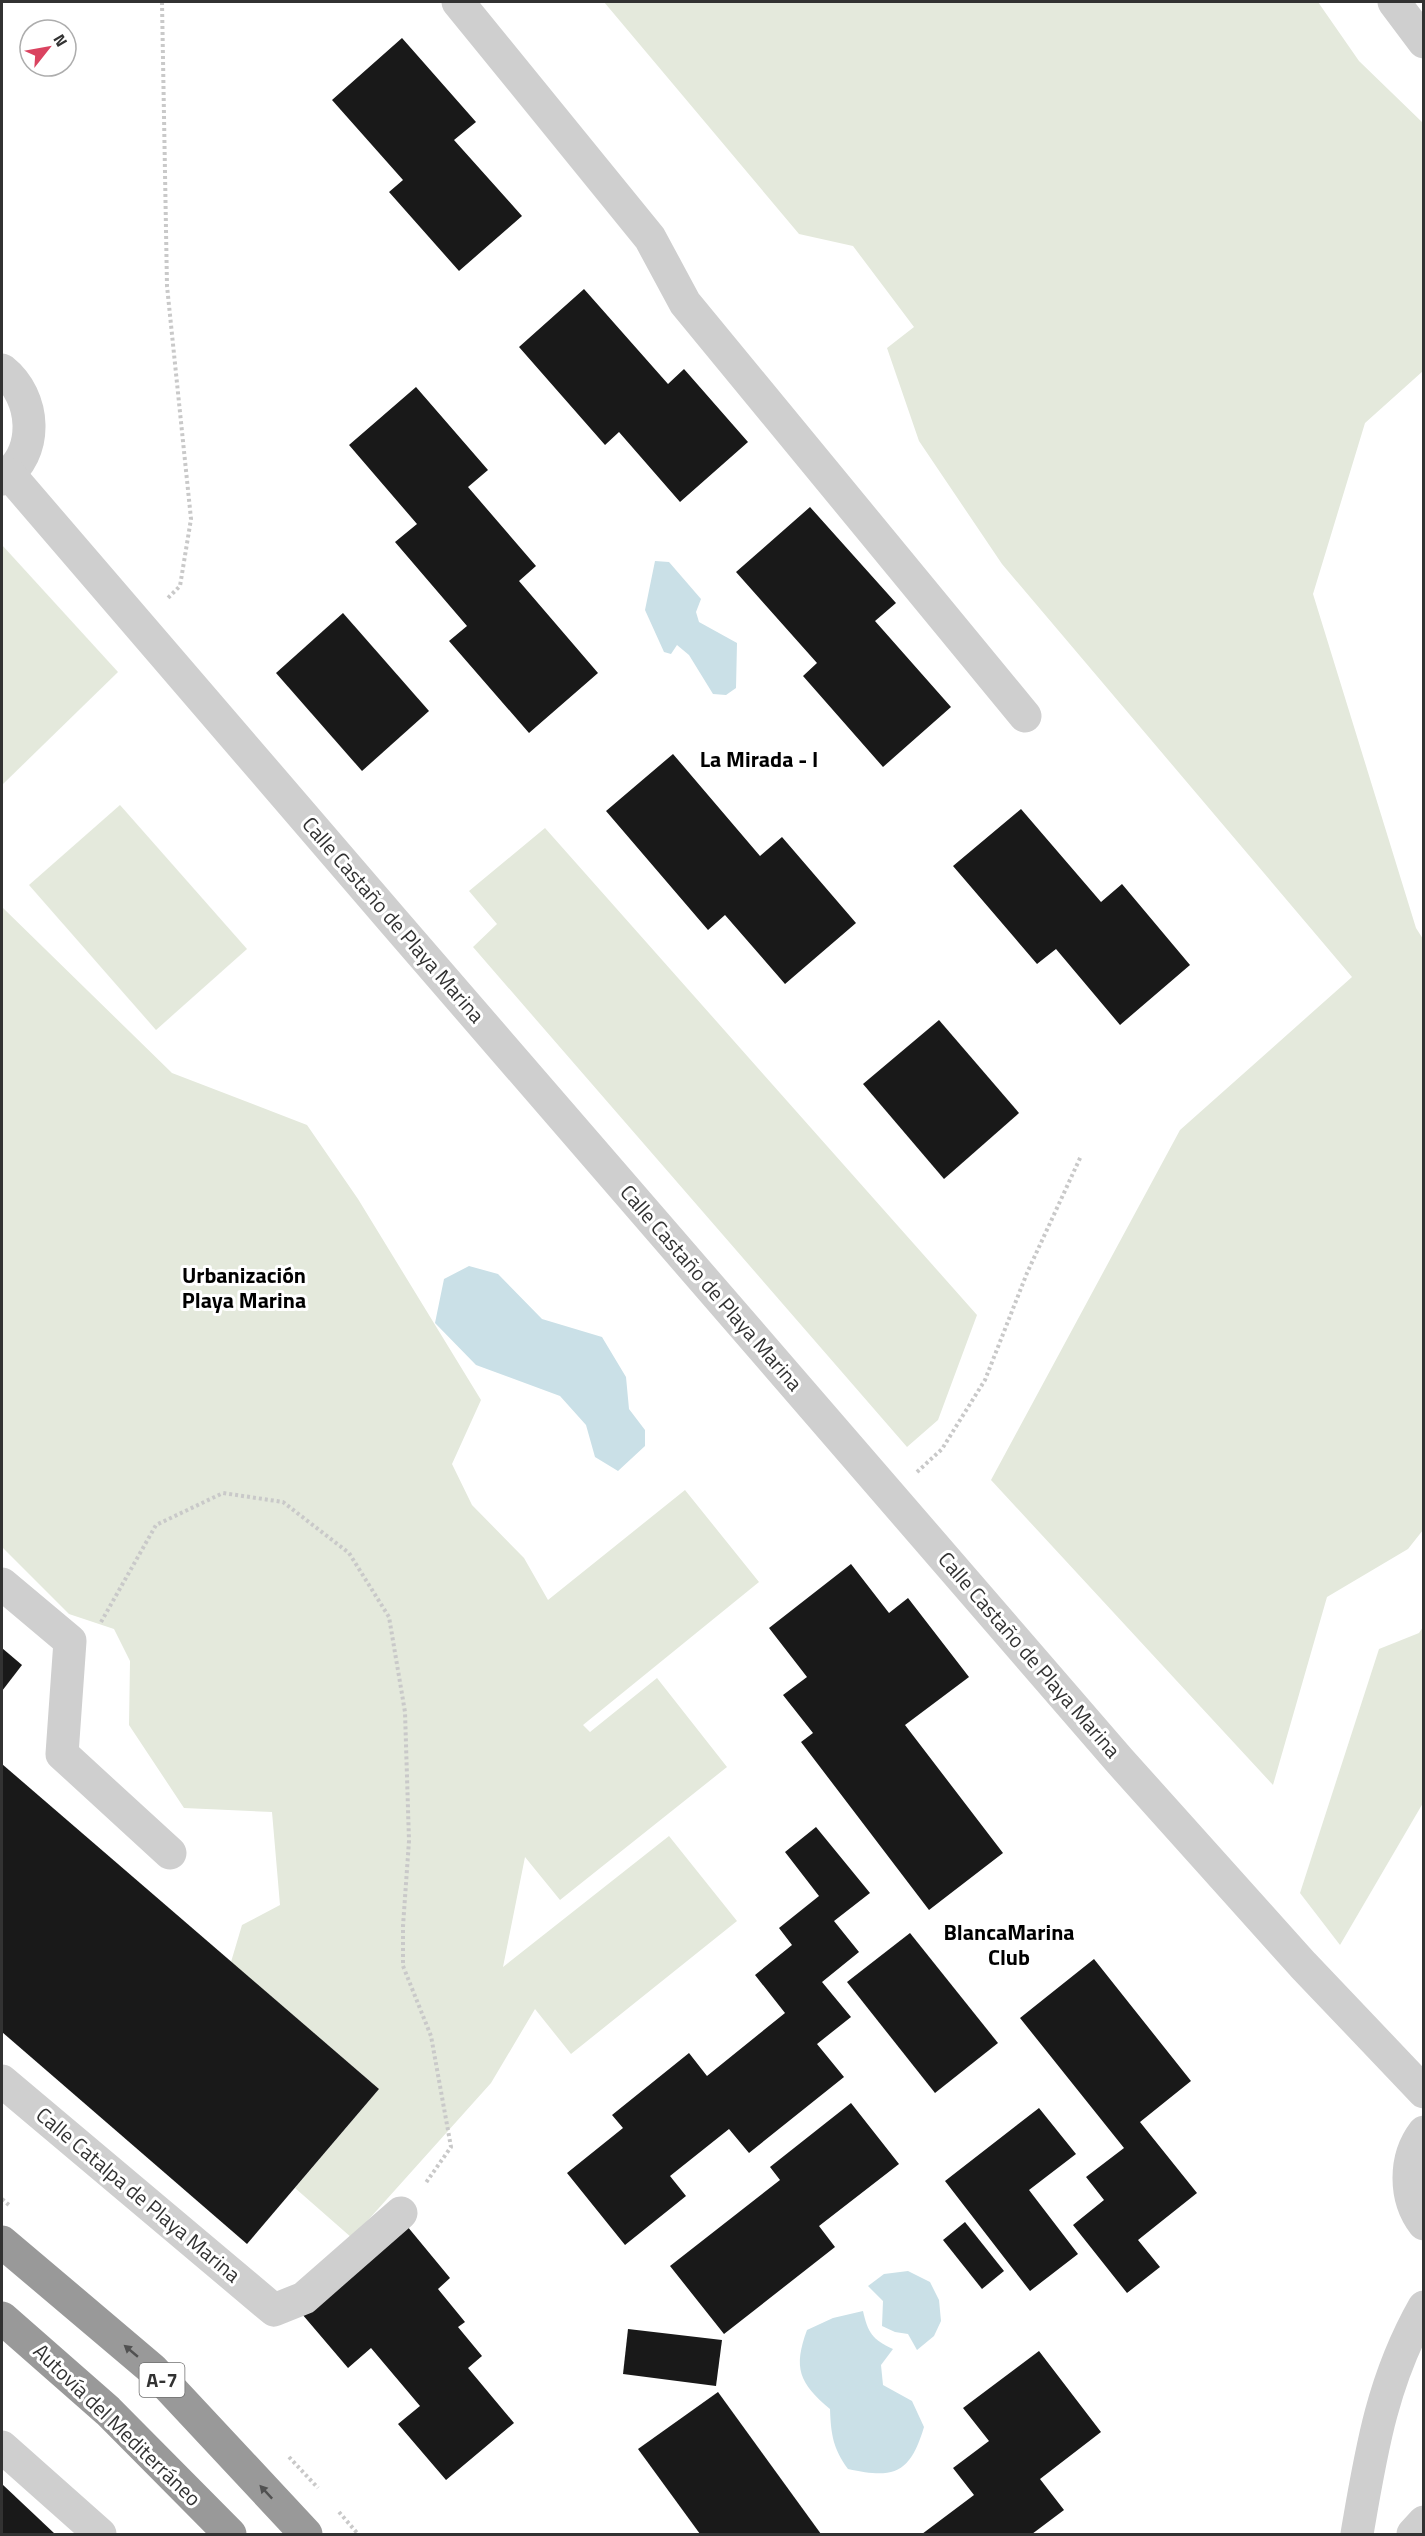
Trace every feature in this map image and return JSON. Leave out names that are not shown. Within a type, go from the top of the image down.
[{"type":"highway","name":"A-7","points":[[2,2242],[152,2369],[306,2535]]},
{"type":"highway","name":"Autovía del Mediterráneo","points":[[2,2318],[108,2411],[230,2535]]},
{"type":"street","points":[[458,2],[650,238],[685,303],[1025,717]]},
{"type":"street","points":[[1394,2],[1424,42]]},
{"type":"street","points":[[2,370],[19,388],[28,410],[30,432],[23,455],[5,476]]},
{"type":"street","name":"Calle Castaño de Playa Marina","points":[[5,476],[140,626],[1147,1792],[1303,1965],[1424,2092]]},
{"type":"street","points":[[2,1584],[70,1641],[62,1754],[170,1853]]},
{"type":"street","name":"Calle Catalpa de Playa Marina","points":[[2,2081],[274,2310],[304,2298],[401,2213]]},
{"type":"street","points":[[1424,2132],[1418,2140],[1409,2165],[1410,2192],[1418,2217],[1424,2224]]},
{"type":"street","points":[[1357,2535],[1373,2441],[1391,2374],[1424,2307]]},
{"type":"street","points":[[2,2447],[100,2535]]},
{"type":"street","points":[[1413,2535],[1424,2522]]},
{"type":"path","points":[[140,626],[180,586],[191,519],[167,285],[162,2]]},
{"type":"path","points":[[891,1497],[942,1449],[985,1380],[1027,1273],[1081,1156]]},
{"type":"path","points":[[70,1641],[98,1627],[156,1525],[223,1493],[283,1502],[349,1553],[389,1617],[405,1712],[409,1841],[403,1926],[403,1966],[431,2036],[451,2147],[430,2179],[401,2213]]},
{"type":"shaded area","points":[[604,2],[1318,2],[1359,61],[1423,123],[1423,371],[1365,423],[1313,594],[1416,928],[1423,939],[1423,1530],[1408,1549],[1327,1597],[1273,1785],[991,1480],[1180,1130],[1352,977],[1002,564],[919,441],[887,348],[914,327],[853,246],[799,234]]},
{"type":"shaded area","points":[[2,545],[118,672],[2,785]]},
{"type":"shaded area","points":[[120,805],[247,949],[156,1030],[29,885]]},
{"type":"shaded area","points":[[545,828],[977,1315],[938,1420],[907,1447],[473,947],[497,924],[469,891]]},
{"type":"shaded area","points":[[2,907],[172,1073],[307,1125],[358,1199],[481,1400],[452,1464],[472,1505],[524,1558],[548,1600],[685,1490],[759,1582],[583,1725],[590,1732],[657,1678],[727,1767],[560,1900],[525,1857],[503,1967],[669,1836],[737,1921],[571,2054],[535,2009],[491,2083],[352,2238],[295,2188],[379,2089],[231,1962],[242,1925],[280,1905],[272,1812],[184,1808],[129,1725],[130,1661],[114,1629],[69,1614],[2,1547]]},
{"type":"shaded area","points":[[1423,1627],[1423,1803],[1340,1945],[1300,1893],[1379,1649],[1419,1633]]},
{"type":"water","points":[[655,561],[669,562],[701,599],[696,612],[699,622],[737,643],[736,688],[726,695],[713,694],[689,655],[677,645],[671,654],[664,652],[645,610]]},
{"type":"water","points":[[469,1266],[498,1274],[542,1319],[602,1337],[626,1377],[629,1409],[645,1430],[645,1446],[618,1471],[595,1457],[586,1425],[560,1396],[476,1365],[435,1323],[444,1279]]},
{"type":"water","points":[[908,2271],[930,2282],[939,2300],[941,2321],[934,2336],[917,2350],[908,2334],[895,2332],[882,2326],[883,2301],[868,2286],[884,2274]]},
{"type":"water","points":[[863,2311],[872,2334],[880,2342],[893,2349],[881,2365],[883,2385],[912,2401],[924,2427],[919,2443],[906,2464],[889,2472],[877,2473],[848,2469],[834,2441],[830,2409],[805,2383],[800,2365],[800,2355],[807,2330],[833,2318]]},
{"type":"building","points":[[402,38],[476,122],[454,140],[522,216],[459,271],[389,192],[403,180],[332,100]]},
{"type":"building","points":[[584,289],[668,384],[684,369],[748,442],[680,502],[619,432],[605,445],[519,347]]},
{"type":"building","points":[[416,387],[488,470],[468,487],[536,566],[519,581],[598,673],[529,733],[449,641],[467,626],[395,542],[417,524],[349,445]]},
{"type":"building","points":[[810,507],[896,603],[875,621],[951,707],[883,767],[803,676],[817,663],[736,572]]},
{"type":"building","points":[[343,613],[429,711],[362,771],[276,673]]},
{"type":"building","points":[[673,754],[760,856],[782,837],[856,923],[785,984],[725,915],[708,930],[606,811]]},
{"type":"building","points":[[1021,809],[1101,902],[1122,884],[1190,965],[1120,1025],[1056,949],[1037,964],[953,866]]},
{"type":"building","points":[[939,1020],[1019,1113],[944,1179],[863,1084]]},
{"type":"building","points":[[851,1564],[889,1613],[908,1598],[969,1677],[905,1725],[1003,1853],[929,1910],[801,1742],[813,1733],[783,1695],[807,1677],[769,1628]]},
{"type":"building","points":[[2,1648],[22,1665],[2,1691]]},
{"type":"building","points":[[2,1764],[379,2089],[247,2244],[2,2032]]},
{"type":"building","points":[[816,1827],[870,1893],[834,1921],[859,1952],[822,1982],[851,2017],[817,2044],[844,2077],[749,2153],[729,2129],[670,2176],[686,2196],[625,2245],[567,2173],[623,2128],[612,2115],[689,2053],[707,2076],[785,2013],[755,1975],[792,1945],[779,1928],[819,1896],[785,1852]]},
{"type":"building","points":[[910,1933],[998,2043],[935,2093],[847,1982]]},
{"type":"building","points":[[1094,1959],[1191,2081],[1140,2122],[1197,2193],[1138,2240],[1160,2267],[1127,2293],[1073,2225],[1104,2200],[1086,2177],[1124,2148],[1020,2018]]},
{"type":"building","points":[[851,2103],[899,2164],[819,2226],[835,2247],[724,2334],[670,2266],[780,2180],[770,2167]]},
{"type":"building","points":[[1039,2108],[1076,2154],[1029,2190],[1078,2254],[1030,2291],[945,2181]]},
{"type":"building","points":[[965,2222],[1004,2271],[982,2289],[943,2240]]},
{"type":"building","points":[[407,2226],[450,2278],[438,2289],[465,2322],[458,2327],[482,2356],[468,2368],[514,2423],[446,2480],[398,2424],[420,2406],[371,2348],[348,2368],[302,2314]]},
{"type":"building","points":[[628,2329],[722,2340],[716,2386],[623,2374]]},
{"type":"building","points":[[1039,2351],[1101,2432],[1040,2479],[1064,2510],[1032,2534],[922,2534],[974,2495],[953,2468],[989,2441],[963,2408]]},
{"type":"building","points":[[718,2392],[821,2534],[700,2534],[638,2449]]},
{"type":"building","points":[[2,2484],[55,2534],[2,2534]]},
{"type":"district","name":"La Mirada - I","points":[[759,759]]},
{"type":"district","name":"Urbanización Playa Marina","points":[[244,1288]]},
{"type":"district","name":"BlancaMarina Club","points":[[1009,1944]]}]
